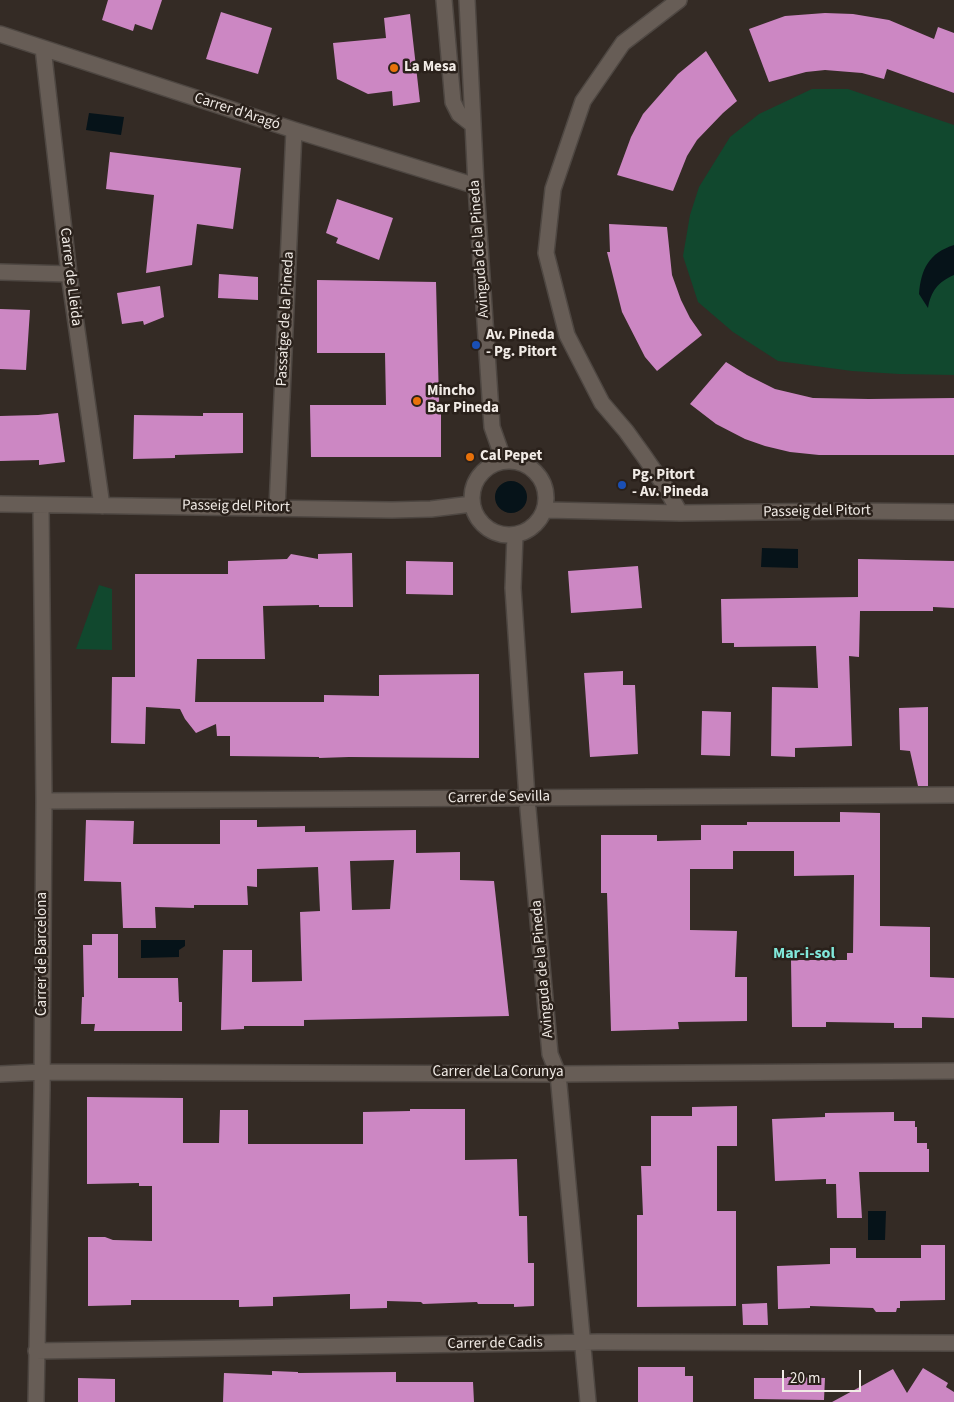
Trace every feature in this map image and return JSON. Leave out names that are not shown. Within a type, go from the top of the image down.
[{"type":"street","points":[[444,0],[452,102],[459,114],[473,125]]},
{"type":"street","name":"Avinguda de la Pineda","points":[[467,0],[476,186],[492,427],[504,460]]},
{"type":"street","points":[[679,0],[623,43],[583,101],[553,189],[546,253],[567,335],[602,403],[644,456],[680,513]]},
{"type":"street","name":"Carrer d'Aragó","points":[[0,34],[294,130],[476,186]]},
{"type":"street","name":"Carrer de Lleida","points":[[42,48],[69,274],[102,506]]},
{"type":"street","name":"Passatge de la Pineda","points":[[277,508],[294,130]]},
{"type":"street","points":[[0,272],[69,274]]},
{"type":"street","points":[[504,460],[517,461],[529,466],[545,486],[546,510],[536,524],[528,531],[516,535],[492,532],[482,525],[475,515],[472,504],[472,492],[476,480],[483,471],[493,464],[504,460]]},
{"type":"street","name":"Passeig del Pitort","points":[[0,504],[41,506],[431,509],[472,504]]},
{"type":"street","name":"Carrer de Barcelona","points":[[36,1402],[42,1072],[44,801],[41,506]]},
{"type":"street","name":"Passeig del Pitort","points":[[546,510],[616,510],[680,513],[954,512]]},
{"type":"street","name":"Avinguda de la Pineda","points":[[516,535],[513,588],[527,798],[550,1054],[558,1074],[588,1402]]},
{"type":"street","name":"Carrer de Sevilla","points":[[44,801],[954,795]]},
{"type":"street","name":"Carrer de La Corunya","points":[[0,1074],[42,1072],[558,1074],[954,1071]]},
{"type":"street","name":"Carrer de Cadis","points":[[36,1351],[582,1342],[954,1343]]},
{"type":"green space","points":[[812,89],[848,89],[954,125],[954,375],[852,371],[778,361],[733,332],[698,302],[683,256],[690,215],[699,187],[730,137],[759,114]]},
{"type":"green space","points":[[99,585],[112,589],[112,650],[76,649]]},
{"type":"shaded area","points":[[89,113],[124,117],[121,135],[86,130]]},
{"type":"shaded area","points":[[954,245],[954,275],[936,288],[928,308],[919,294],[924,270],[932,257],[945,248]]},
{"type":"shaded area","points":[[511,481],[522,486],[527,497],[522,508],[511,513],[500,508],[495,497],[500,486]]},
{"type":"shaded area","points":[[762,548],[798,549],[798,568],[761,567]]},
{"type":"shaded area","points":[[141,940],[185,940],[185,946],[179,950],[179,957],[141,958]]},
{"type":"shaded area","points":[[868,1211],[886,1211],[885,1240],[868,1240]]},
{"type":"building","points":[[108,0],[162,0],[152,30],[135,24],[133,31],[102,20]]},
{"type":"building","points":[[221,12],[272,28],[258,74],[206,59]]},
{"type":"building","points":[[825,13],[853,14],[889,20],[934,39],[938,27],[954,33],[954,93],[887,69],[884,79],[862,73],[825,70],[806,72],[769,82],[749,29],[785,16]]},
{"type":"building","points":[[410,14],[420,102],[393,106],[392,91],[368,94],[337,79],[333,43],[386,38],[384,18]]},
{"type":"building","points":[[706,51],[737,101],[697,140],[687,156],[673,191],[617,175],[631,137],[643,114],[678,74]]},
{"type":"building","points":[[110,152],[241,168],[233,229],[197,224],[192,265],[146,273],[154,195],[106,189]]},
{"type":"building","points":[[337,199],[393,218],[379,260],[336,243],[338,238],[326,233]]},
{"type":"building","points":[[609,224],[667,227],[672,275],[690,318],[702,335],[657,371],[645,357],[622,312],[607,252],[610,252]]},
{"type":"building","points":[[219,274],[258,277],[258,300],[218,298]]},
{"type":"building","points":[[317,280],[436,282],[439,402],[441,402],[441,457],[311,457],[310,405],[386,405],[385,353],[317,353]]},
{"type":"building","points":[[160,286],[164,317],[144,325],[143,321],[122,324],[117,293]]},
{"type":"building","points":[[0,309],[30,310],[26,370],[0,369]]},
{"type":"building","points":[[726,362],[775,389],[813,398],[954,398],[954,455],[819,455],[790,452],[745,439],[716,424],[690,404]]},
{"type":"building","points":[[58,413],[65,462],[39,465],[39,460],[0,461],[0,416]]},
{"type":"building","points":[[203,413],[243,413],[243,453],[175,455],[175,458],[133,459],[134,415],[203,416]]},
{"type":"building","points":[[352,553],[353,607],[319,607],[319,605],[263,606],[265,659],[197,659],[195,702],[324,702],[324,695],[379,696],[379,675],[479,674],[479,758],[230,756],[230,736],[217,736],[216,724],[196,733],[180,709],[146,707],[145,744],[111,743],[112,677],[135,677],[135,574],[228,574],[228,561],[287,559],[291,554],[318,559],[318,554]]},
{"type":"building","points":[[858,559],[954,561],[954,608],[933,607],[933,611],[860,611],[859,657],[849,656],[852,746],[795,748],[795,757],[771,756],[772,687],[818,688],[816,646],[734,647],[734,643],[722,643],[721,599],[858,597]]},
{"type":"building","points":[[406,561],[453,562],[453,595],[406,594]]},
{"type":"building","points":[[638,566],[642,608],[571,613],[568,571]]},
{"type":"building","points":[[623,671],[623,685],[635,685],[638,754],[590,757],[584,673]]},
{"type":"building","points":[[928,707],[928,786],[918,786],[910,751],[900,750],[899,708]]},
{"type":"building","points":[[702,711],[731,712],[730,756],[701,755]]},
{"type":"building","points":[[840,812],[880,813],[880,926],[930,927],[930,977],[954,978],[954,1018],[922,1017],[922,1028],[894,1028],[894,1023],[826,1022],[826,1027],[792,1027],[791,960],[847,960],[847,953],[853,953],[854,875],[794,876],[794,851],[733,851],[733,869],[690,869],[690,930],[737,931],[735,977],[747,977],[747,1021],[678,1022],[679,1029],[611,1031],[607,893],[601,893],[601,835],[657,835],[657,841],[701,840],[701,825],[747,825],[747,822],[840,822]]},
{"type":"building","points":[[86,820],[134,821],[133,844],[220,844],[220,820],[257,820],[257,827],[305,826],[305,832],[416,830],[416,853],[460,852],[460,880],[494,881],[509,1016],[304,1020],[304,1026],[244,1026],[244,1029],[221,1030],[223,950],[252,950],[252,982],[302,981],[300,912],[320,911],[318,867],[257,869],[257,887],[247,886],[248,905],[194,905],[194,908],[155,907],[156,928],[123,928],[121,882],[84,881]],"holes":[[[394,860],[390,909],[352,910],[350,861]]]},
{"type":"building","points":[[92,934],[118,934],[118,978],[178,978],[179,1002],[182,1002],[182,1031],[94,1031],[95,1024],[81,1024],[82,997],[84,997],[83,945],[92,945]]},
{"type":"building","points":[[87,1097],[183,1098],[183,1143],[219,1143],[220,1110],[248,1110],[248,1144],[363,1144],[363,1112],[410,1111],[410,1109],[465,1109],[465,1160],[517,1159],[519,1216],[527,1216],[528,1263],[534,1263],[534,1306],[514,1307],[514,1304],[478,1304],[477,1302],[423,1304],[421,1302],[387,1301],[387,1308],[350,1309],[350,1294],[273,1297],[273,1306],[239,1307],[239,1300],[131,1300],[131,1305],[88,1306],[88,1237],[152,1241],[152,1186],[139,1186],[139,1183],[87,1184]]},
{"type":"building","points":[[737,1106],[737,1146],[717,1146],[717,1211],[736,1211],[736,1306],[637,1307],[637,1215],[643,1215],[641,1166],[651,1166],[651,1116],[692,1116],[692,1107]]},
{"type":"building","points":[[894,1112],[894,1121],[915,1121],[917,1143],[927,1143],[927,1149],[929,1149],[929,1172],[859,1172],[862,1218],[837,1218],[836,1184],[826,1184],[826,1179],[775,1181],[772,1119],[825,1117],[825,1113]]},
{"type":"building","points":[[921,1245],[945,1245],[945,1300],[900,1301],[900,1308],[897,1308],[896,1312],[876,1312],[873,1308],[810,1306],[810,1308],[778,1309],[777,1266],[830,1264],[830,1248],[856,1248],[856,1258],[921,1258]]},
{"type":"building","points":[[767,1303],[768,1325],[743,1325],[742,1304]]},
{"type":"building","points":[[638,1367],[685,1367],[685,1376],[693,1376],[693,1402],[638,1402]]},
{"type":"building","points":[[923,1368],[948,1383],[946,1387],[954,1392],[954,1402],[832,1402],[893,1369],[907,1393]]},
{"type":"building","points":[[272,1371],[298,1373],[396,1372],[396,1382],[473,1382],[474,1402],[223,1402],[224,1373],[272,1375]]},
{"type":"building","points":[[78,1378],[115,1379],[115,1402],[78,1402]]},
{"type":"building","points":[[754,1378],[825,1378],[824,1400],[754,1399]]},
{"type":"place","name":"La Mesa","points":[[394,68]]},
{"type":"place","name":"Av. Pineda - Pg. Pitort","points":[[476,345]]},
{"type":"place","name":"Mincho Bar Pineda","points":[[417,401]]},
{"type":"place","name":"Cal Pepet","points":[[470,457]]},
{"type":"place","name":"Pg. Pitort - Av. Pineda","points":[[622,485]]},
{"type":"district","name":"Mar-i-sol","points":[[804,954]]}]
